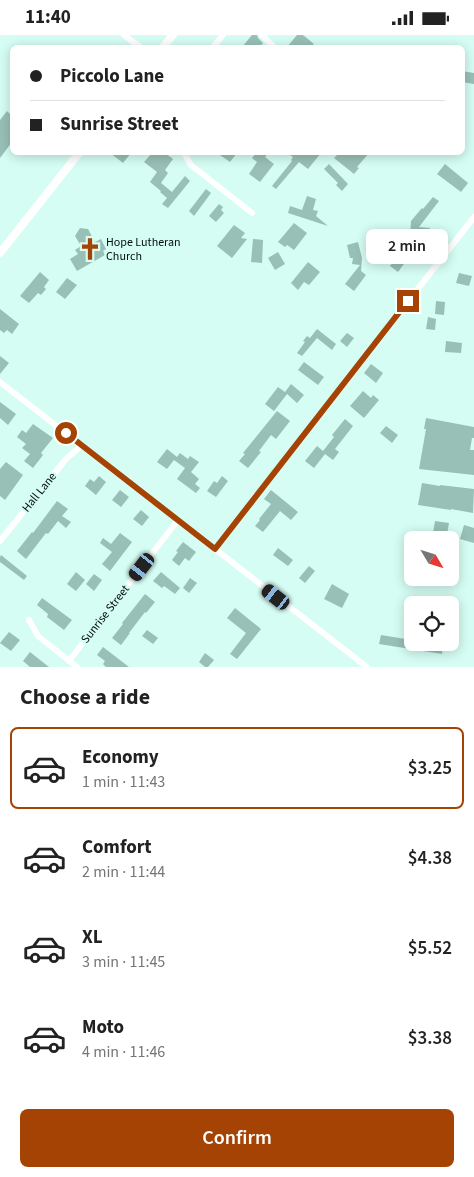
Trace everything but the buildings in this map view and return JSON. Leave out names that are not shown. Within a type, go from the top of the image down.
[{"type":"street","points":[[124,35],[137,45]]},
{"type":"street","points":[[164,45],[173,35]]},
{"type":"street","points":[[215,45],[223,35]]},
{"type":"street","points":[[262,35],[272,45]]},
{"type":"street","points":[[0,253],[77,155]]},
{"type":"street","points":[[185,155],[191,165],[252,213]]},
{"type":"street","points":[[215,549],[474,217]]},
{"type":"street","points":[[0,382],[367,667]]},
{"type":"street","name":"Hall Lane","points":[[0,541],[66,459],[82,445]]},
{"type":"street","name":"Sunrise Street","points":[[70,661],[178,520]]},
{"type":"street","points":[[28,620],[38,637],[77,667]]},
{"type":"place","name":"Hope Lutheran Church","points":[[90,249]]},
{"type":"route","points":[[66,433],[215,549],[408,301]]}]
